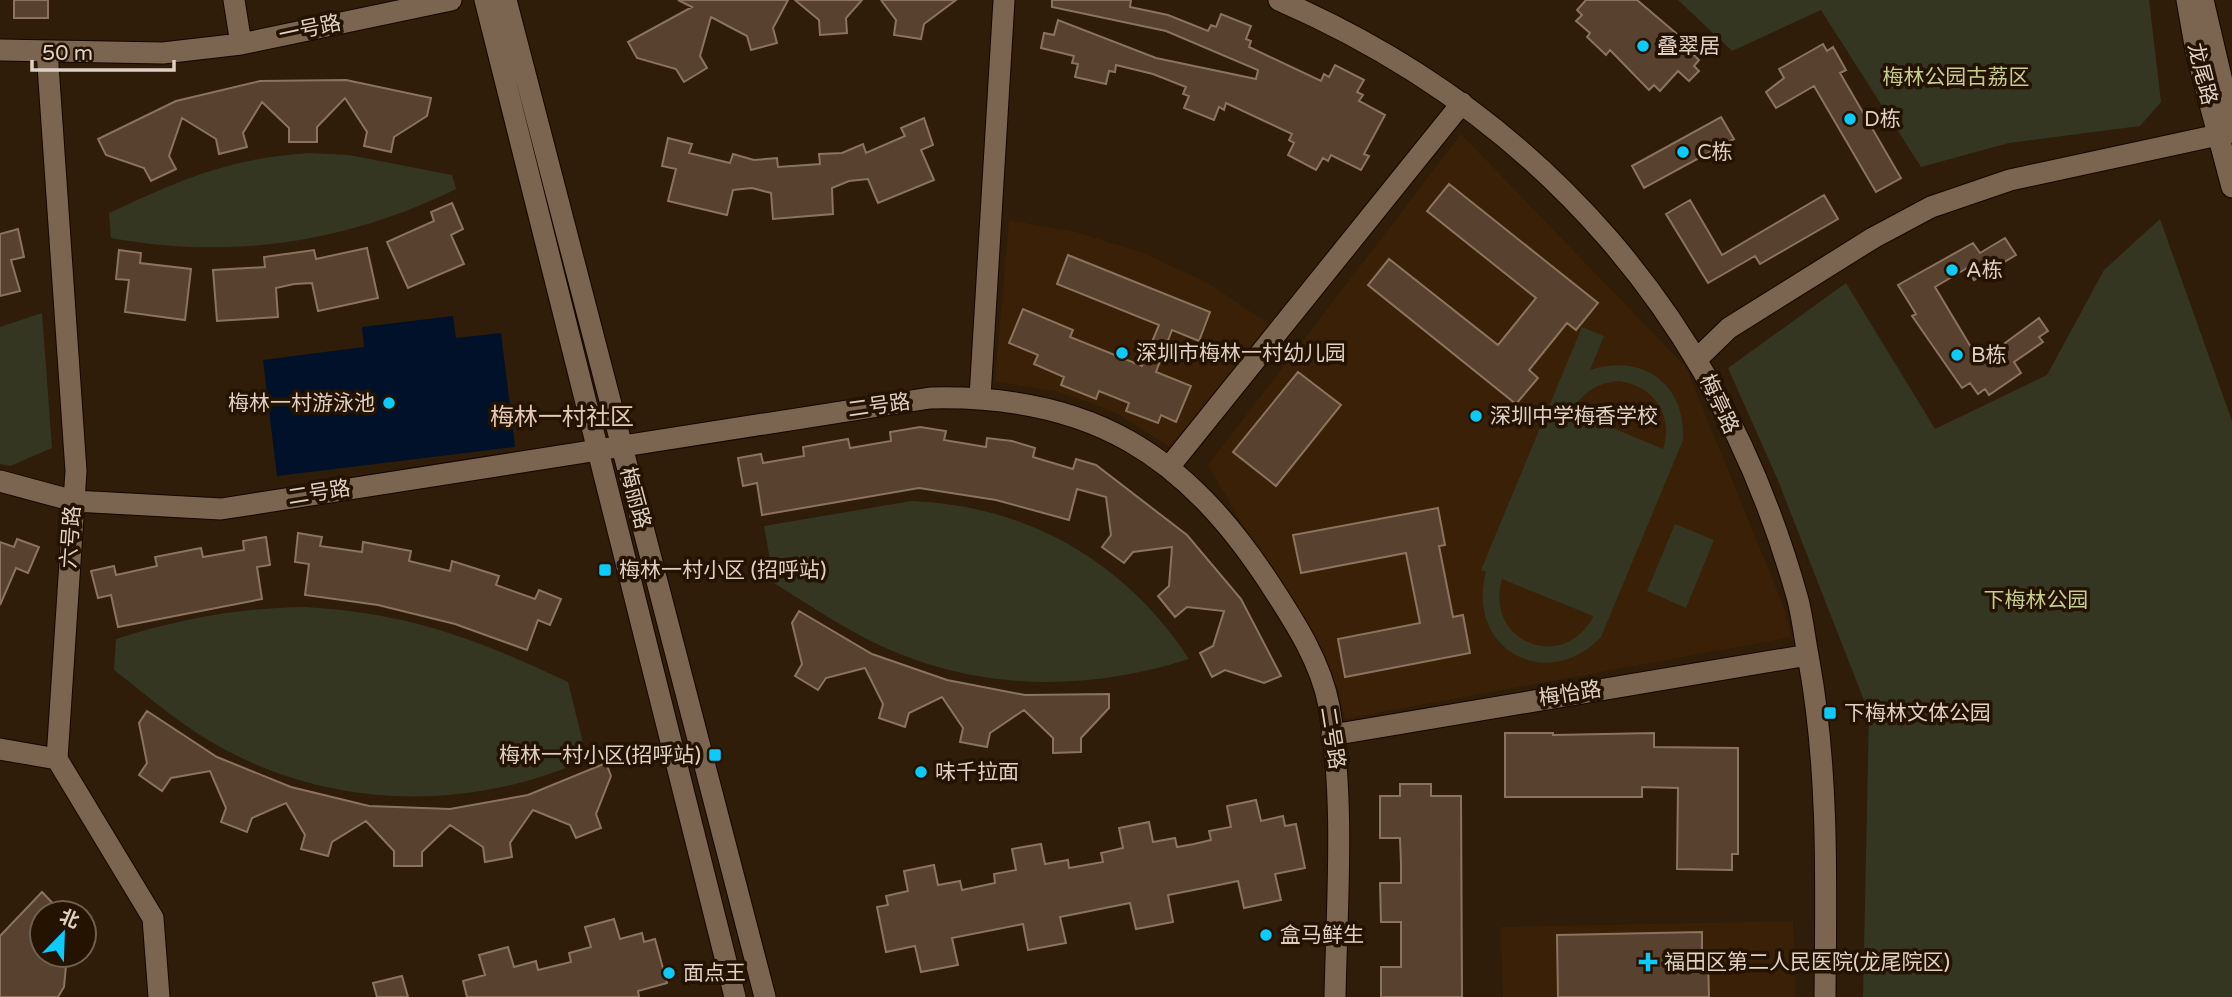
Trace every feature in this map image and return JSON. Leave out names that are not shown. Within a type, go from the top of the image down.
[{"type":"street","points":[[234,0],[241,44]]},
{"type":"street","name":"一号路","points":[[0,50],[163,53],[241,44],[451,0]]},
{"type":"street","name":"梅丽路","points":[[485,0],[735,997]]},
{"type":"street","name":"梅丽路","points":[[506,0],[765,997]]},
{"type":"street","points":[[980,397],[1004,0]]},
{"type":"street","name":"梅亭路","points":[[1279,0],[1322,19],[1394,58],[1462,103],[1517,147],[1578,204],[1615,245],[1659,300],[1698,358],[1756,482],[1798,601],[1819,718],[1827,839],[1825,997]]},
{"type":"street","name":"龙尾路","points":[[2187,0],[2196,51],[2227,131]]},
{"type":"street","name":"龙尾路","points":[[2203,0],[2227,131],[2232,187]]},
{"type":"street","name":"六号路","points":[[47,51],[76,471],[57,759]]},
{"type":"street","points":[[1169,467],[1462,103]]},
{"type":"street","points":[[1698,358],[1729,328],[1864,243],[1931,206],[2010,180],[2227,131]]},
{"type":"street","name":"二号路","points":[[0,481],[74,501],[221,509],[621,444],[930,398],[980,397],[1030,403],[1080,417],[1126,438],[1169,467],[1212,508],[1255,561],[1305,638],[1328,703],[1338,780],[1335,997]]},
{"type":"street","name":"梅怡路","points":[[1332,735],[1808,655]]},
{"type":"street","points":[[0,748],[57,759],[153,918],[159,997]]},
{"type":"shaded area","name":"深圳中学梅香学校","points":[[1461,134],[1686,367],[1784,607],[1792,637],[1345,719],[1338,688],[1208,465]]},
{"type":"shaded area","name":"深圳市梅林一村幼儿园","points":[[1009,220],[1076,232],[1141,252],[1208,283],[1269,324],[1171,448],[1118,414],[1088,402],[1058,392],[995,381]]},
{"type":"shaded area","name":"福田区第二人民医院(龙尾院区)","points":[[1793,921],[1795,997],[1503,997],[1501,927]]},
{"type":"green space","name":"梅林公园古荔区","points":[[1678,0],[2149,0],[2161,102],[2140,126],[2009,143],[1921,167],[1821,10],[1732,51]]},
{"type":"green space","points":[[309,153],[349,155],[452,175],[456,189],[373,223],[287,242],[200,247],[111,238],[109,213],[159,190],[229,165]]},
{"type":"green space","name":"下梅林公园","points":[[2160,219],[2232,421],[2232,997],[1863,997],[1869,713],[1777,478],[1728,368],[1846,283],[1935,429],[2047,375],[2104,270]]},
{"type":"green space","points":[[42,313],[52,448],[10,466],[0,464],[0,327]]},
{"type":"green space","points":[[1582,327],[1604,336],[1590,370],[1627,366],[1644,370],[1657,378],[1669,389],[1677,403],[1682,420],[1683,440],[1601,637],[1580,654],[1557,662],[1535,662],[1515,655],[1499,641],[1488,623],[1483,599],[1486,572],[1481,570]],"holes":[[[1619,381],[1642,389],[1658,404],[1666,425],[1663,449],[1572,411],[1591,390]],[[1502,579],[1593,616],[1593,617],[1579,634],[1563,644],[1546,646],[1529,643],[1515,633],[1504,619],[1499,601]]]},
{"type":"green space","points":[[911,501],[954,505],[995,514],[1033,527],[1070,545],[1104,567],[1135,594],[1164,625],[1189,659],[1106,678],[1064,682],[981,677],[941,668],[900,654],[850,630],[774,583],[764,526]]},
{"type":"green space","points":[[1675,524],[1714,540],[1686,608],[1647,591]]},
{"type":"green space","points":[[304,607],[377,615],[440,630],[568,682],[587,759],[541,777],[493,789],[444,795],[395,796],[346,791],[298,780],[252,763],[208,740],[114,670],[116,639],[209,616]]},
{"type":"water","name":"梅林一村游泳池","points":[[453,316],[456,338],[501,333],[515,447],[277,476],[263,360],[364,347],[362,327]]},
{"type":"building","points":[[14,0],[48,0],[48,18],[14,18]]},
{"type":"building","points":[[678,0],[788,0],[773,28],[777,43],[751,50],[747,36],[711,17],[700,56],[707,68],[684,82],[676,69],[637,58],[628,42],[692,7]]},
{"type":"building","points":[[795,0],[862,0],[846,18],[847,33],[820,35],[819,20]]},
{"type":"building","points":[[881,0],[956,0],[924,24],[921,39],[894,35],[896,20]]},
{"type":"building","points":[[1052,0],[1131,0],[1130,7],[1168,15],[1208,31],[1211,25],[1216,27],[1221,14],[1251,26],[1246,39],[1251,41],[1249,47],[1321,81],[1324,74],[1329,77],[1335,65],[1364,80],[1357,92],[1363,95],[1359,101],[1385,115],[1364,154],[1369,156],[1361,170],[1331,155],[1328,161],[1323,158],[1316,170],[1288,155],[1294,143],[1289,140],[1292,134],[1226,103],[1224,110],[1219,107],[1214,120],[1184,108],[1189,96],[1183,94],[1186,87],[1153,74],[1116,65],[1115,72],[1109,71],[1106,84],[1075,77],[1078,64],[1072,63],[1074,56],[1041,48],[1044,33],[1054,35],[1058,20],[1156,58],[1256,79],[1258,70],[1166,31],[1052,7]]},
{"type":"building","name":"叠翠居","points":[[1586,0],[1637,0],[1690,45],[1687,48],[1699,60],[1694,66],[1699,71],[1689,81],[1678,71],[1660,91],[1654,85],[1649,90],[1610,50],[1606,55],[1587,37],[1590,33],[1576,21],[1582,15],[1577,10]]},
{"type":"building","name":"D栋","points":[[1823,44],[1827,51],[1833,47],[1846,70],[1840,73],[1901,178],[1876,192],[1814,86],[1776,108],[1766,92],[1784,78],[1779,69]]},
{"type":"building","points":[[346,80],[431,98],[427,116],[394,137],[391,152],[364,146],[367,132],[345,98],[317,127],[317,142],[289,142],[289,128],[262,102],[243,133],[247,147],[219,154],[216,139],[182,118],[169,156],[176,169],[151,181],[144,168],[106,155],[98,139],[176,101],[260,81]]},
{"type":"building","name":"C栋","points":[[1721,117],[1734,139],[1644,188],[1632,166]]},
{"type":"building","points":[[924,118],[933,145],[921,150],[934,180],[878,203],[868,179],[849,181],[832,188],[833,214],[773,219],[771,193],[752,188],[733,190],[727,215],[668,201],[676,169],[662,166],[668,138],[692,144],[689,153],[730,163],[733,154],[754,160],[777,158],[778,167],[820,164],[819,154],[842,153],[863,144],[866,153],[905,136],[901,128]]},
{"type":"building","points":[[1449,184],[1598,303],[1576,330],[1567,323],[1529,370],[1538,378],[1516,404],[1368,285],[1389,259],[1498,345],[1536,298],[1427,211]]},
{"type":"building","points":[[1824,195],[1838,219],[1760,264],[1755,256],[1708,283],[1666,214],[1690,200],[1722,255]]},
{"type":"building","points":[[452,203],[463,229],[451,235],[464,264],[408,288],[387,242],[434,221],[431,212]]},
{"type":"building","points":[[18,229],[24,257],[11,260],[20,291],[0,296],[0,234]]},
{"type":"building","points":[[2005,238],[2016,255],[1974,280],[1967,268],[1935,287],[1981,364],[2008,348],[2005,343],[2039,318],[2048,331],[2039,337],[2043,342],[2014,362],[2021,373],[1989,395],[1985,389],[1978,394],[1970,383],[1962,388],[1912,316],[1916,314],[1898,285],[1973,243],[1980,253]]},
{"type":"building","points":[[367,248],[378,298],[318,311],[312,283],[294,284],[276,288],[278,317],[217,321],[213,270],[265,267],[264,257],[314,250],[316,259]]},
{"type":"building","points":[[119,250],[141,253],[140,263],[191,269],[185,320],[125,312],[129,280],[116,279]]},
{"type":"building","points":[[1068,255],[1210,312],[1199,341],[1172,330],[1156,372],[1191,386],[1176,422],[1161,415],[1158,423],[1126,411],[1129,403],[1099,391],[1096,399],[1061,385],[1064,377],[1034,364],[1038,355],[1009,343],[1023,309],[1073,330],[1070,337],[1142,366],[1159,325],[1057,284]]},
{"type":"building","points":[[1298,372],[1341,405],[1276,486],[1233,452]]},
{"type":"building","points":[[920,427],[946,431],[944,440],[986,447],[987,438],[1012,441],[1035,448],[1033,457],[1073,469],[1076,459],[1096,465],[1187,535],[1241,599],[1281,676],[1264,683],[1225,670],[1212,677],[1200,653],[1213,646],[1224,611],[1187,607],[1175,617],[1158,596],[1169,586],[1172,547],[1133,552],[1124,563],[1102,547],[1111,535],[1106,497],[1077,489],[1069,520],[996,500],[919,488],[762,515],[757,483],[743,486],[738,458],[761,454],[763,463],[804,456],[803,447],[848,439],[850,448],[891,441],[890,432]]},
{"type":"building","points":[[1438,508],[1445,545],[1439,546],[1453,617],[1463,615],[1470,653],[1345,677],[1338,639],[1420,623],[1406,553],[1301,573],[1293,535]]},
{"type":"building","points":[[298,533],[322,537],[320,546],[362,552],[363,542],[411,551],[409,561],[450,571],[452,561],[499,576],[496,585],[535,599],[539,590],[561,599],[550,625],[538,620],[527,650],[455,624],[378,605],[305,595],[309,564],[295,562]]},
{"type":"building","points":[[266,537],[270,565],[257,567],[262,599],[118,627],[111,595],[98,598],[91,571],[114,566],[116,575],[157,566],[155,557],[201,548],[203,557],[244,550],[243,541]]},
{"type":"building","points":[[17,539],[39,547],[28,573],[16,568],[0,605],[0,542],[14,547]]},
{"type":"building","points":[[799,611],[872,654],[947,680],[1025,695],[1109,694],[1109,708],[1081,738],[1081,752],[1053,753],[1053,738],[1024,710],[990,733],[987,747],[960,742],[963,728],[942,697],[909,713],[905,727],[879,718],[883,704],[865,668],[826,678],[818,690],[795,676],[802,664],[792,623]]},
{"type":"building","points":[[147,711],[217,757],[291,787],[369,806],[450,809],[528,795],[606,763],[611,776],[596,814],[601,828],[576,838],[570,825],[533,810],[510,843],[512,857],[485,862],[483,847],[450,825],[422,852],[422,866],[394,866],[394,851],[366,821],[332,842],[328,856],[301,849],[305,835],[286,803],[252,818],[247,832],[221,822],[226,808],[210,771],[171,778],[162,791],[139,775],[147,763],[139,723]]},
{"type":"building","points":[[1505,733],[1654,733],[1654,747],[1738,748],[1738,854],[1732,854],[1732,870],[1677,869],[1678,788],[1642,787],[1642,797],[1505,797]]},
{"type":"building","points":[[1400,784],[1431,784],[1431,796],[1461,796],[1462,997],[1381,997],[1381,967],[1401,967],[1401,922],[1381,922],[1380,883],[1401,883],[1401,864],[1400,838],[1380,838],[1380,796],[1400,796]]},
{"type":"building","points":[[1256,800],[1261,821],[1283,816],[1285,826],[1296,824],[1305,868],[1275,874],[1281,900],[1244,908],[1238,881],[1168,895],[1173,922],[1136,929],[1130,903],[1060,917],[1066,943],[1028,950],[1023,924],[952,938],[958,965],[921,972],[915,946],[886,952],[877,907],[888,905],[886,896],[908,891],[904,871],[934,865],[938,885],[960,881],[962,890],[995,883],[994,874],[1016,870],[1012,849],[1041,844],[1045,864],[1068,860],[1069,868],[1103,862],[1101,853],[1123,848],[1119,828],[1149,822],[1153,842],[1175,838],[1177,847],[1194,844],[1211,840],[1209,831],[1231,827],[1227,806]]},
{"type":"building","points":[[42,892],[49,899],[35,899]]},
{"type":"building","points":[[28,907],[28,969],[66,969],[64,987],[58,997],[0,997],[0,936]]},
{"type":"building","points":[[614,919],[620,939],[642,933],[644,942],[655,939],[667,983],[638,991],[639,997],[467,997],[463,981],[485,975],[479,955],[508,947],[514,967],[536,961],[538,970],[571,962],[569,953],[591,947],[585,927]]},
{"type":"building","name":"福田区第二人民医院(龙尾院区)","points":[[1702,932],[1702,959],[1708,959],[1709,997],[1558,997],[1557,935]]},
{"type":"building","points":[[402,976],[408,997],[377,997],[373,983]]},
{"type":"place","name":"叠翠居","points":[[1643,46]]},
{"type":"place","name":"D栋","points":[[1850,119]]},
{"type":"place","name":"C栋","points":[[1683,152]]},
{"type":"place","name":"A栋","points":[[1952,270]]},
{"type":"place","name":"深圳市梅林一村幼儿园","points":[[1122,353]]},
{"type":"place","name":"B栋","points":[[1957,355]]},
{"type":"place","name":"梅林一村游泳池","points":[[389,403]]},
{"type":"place","name":"深圳中学梅香学校","points":[[1476,416]]},
{"type":"place","name":"梅林一村小区 (招呼站)","points":[[605,570]]},
{"type":"place","name":"下梅林文体公园","points":[[1830,713]]},
{"type":"place","name":"梅林一村小区(招呼站)","points":[[715,755]]},
{"type":"place","name":"味千拉面","points":[[921,772]]},
{"type":"place","name":"盒马鲜生","points":[[1266,935]]},
{"type":"place","name":"福田区第二人民医院(龙尾院区)","points":[[1648,962]]},
{"type":"place","name":"面点王","points":[[669,973]]},
{"type":"district","name":"梅林一村社区","points":[[562,417]]}]
